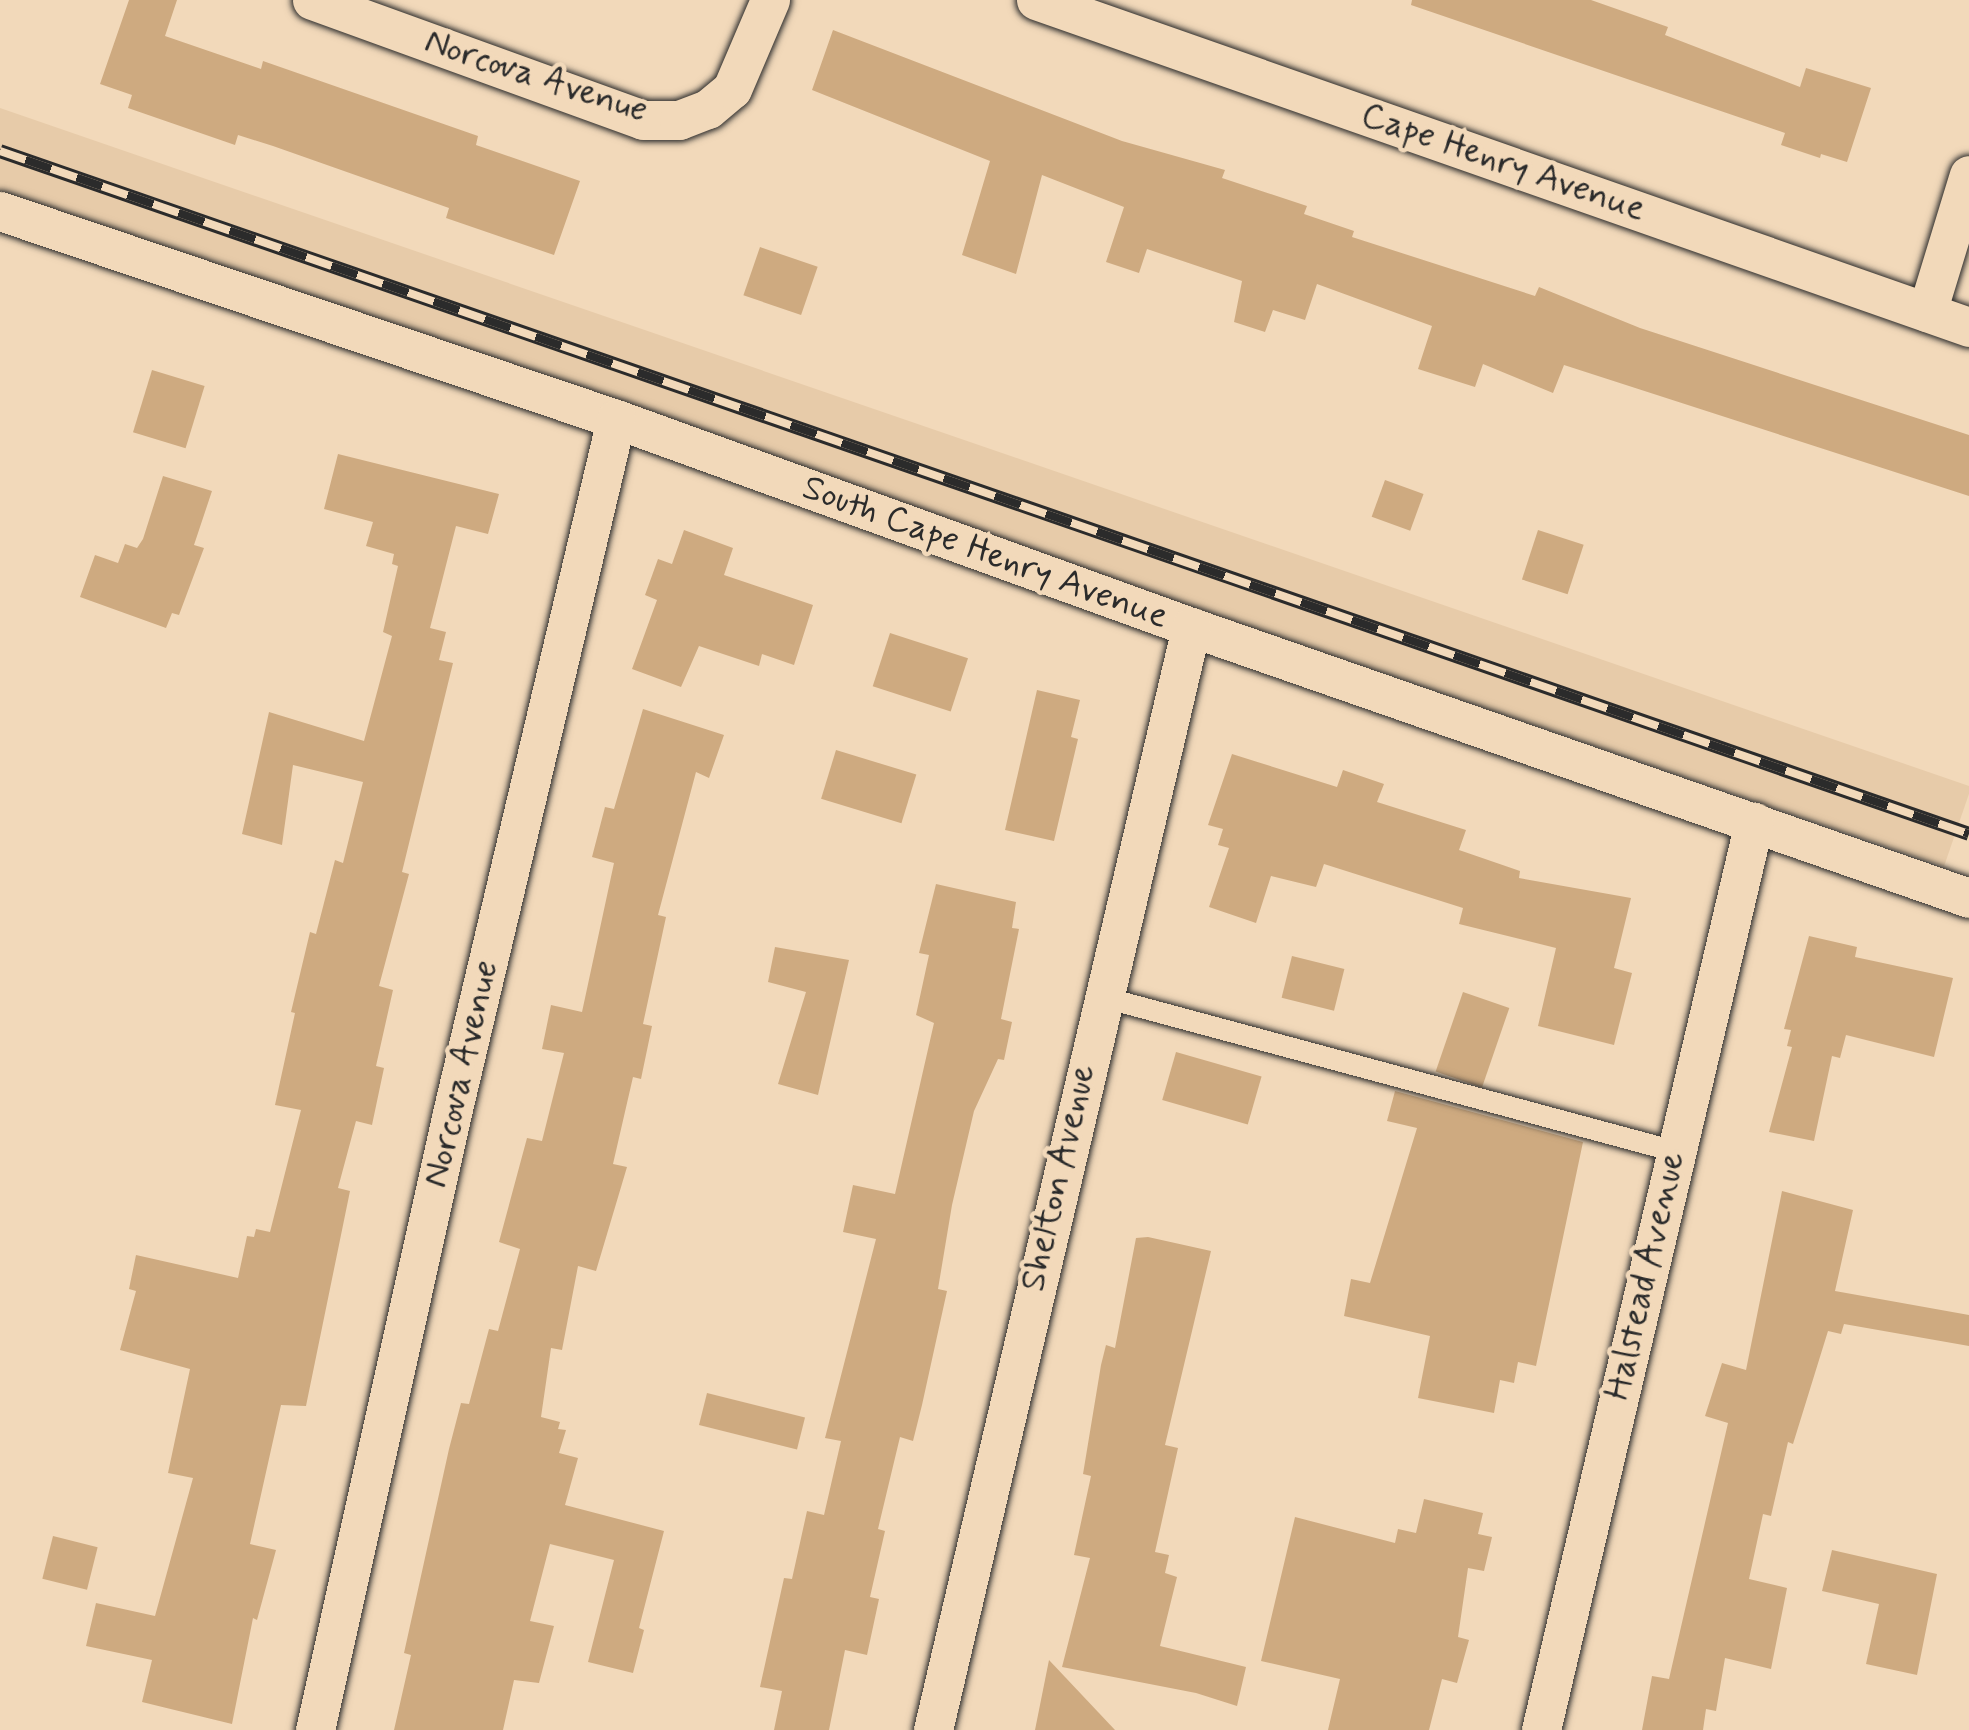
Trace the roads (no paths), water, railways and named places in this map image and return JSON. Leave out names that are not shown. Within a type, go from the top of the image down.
[{"type":"street","name":"Norcova Avenue","points":[[312,0],[643,120],[679,120],[708,109],[733,89],[770,0]]},
{"type":"street","name":"Cape Henry Avenue","points":[[1036,0],[1969,327]]},
{"type":"street","points":[[1927,312],[1969,175]]},
{"type":"street","name":"South Cape Henry Avenue","points":[[0,211],[616,419],[1191,628],[1969,898]]},
{"type":"street","name":"Norcova Avenue","points":[[315,1730],[616,419]]},
{"type":"street","name":"Shelton Avenue","points":[[933,1730],[1100,996],[1191,628]]},
{"type":"street","name":"Halstead Avenue","points":[[1540,1730],[1754,822]]},
{"type":"lane","points":[[1100,996],[1676,1151]]},
{"type":"railway","points":[[0,151],[1969,834]]}]
